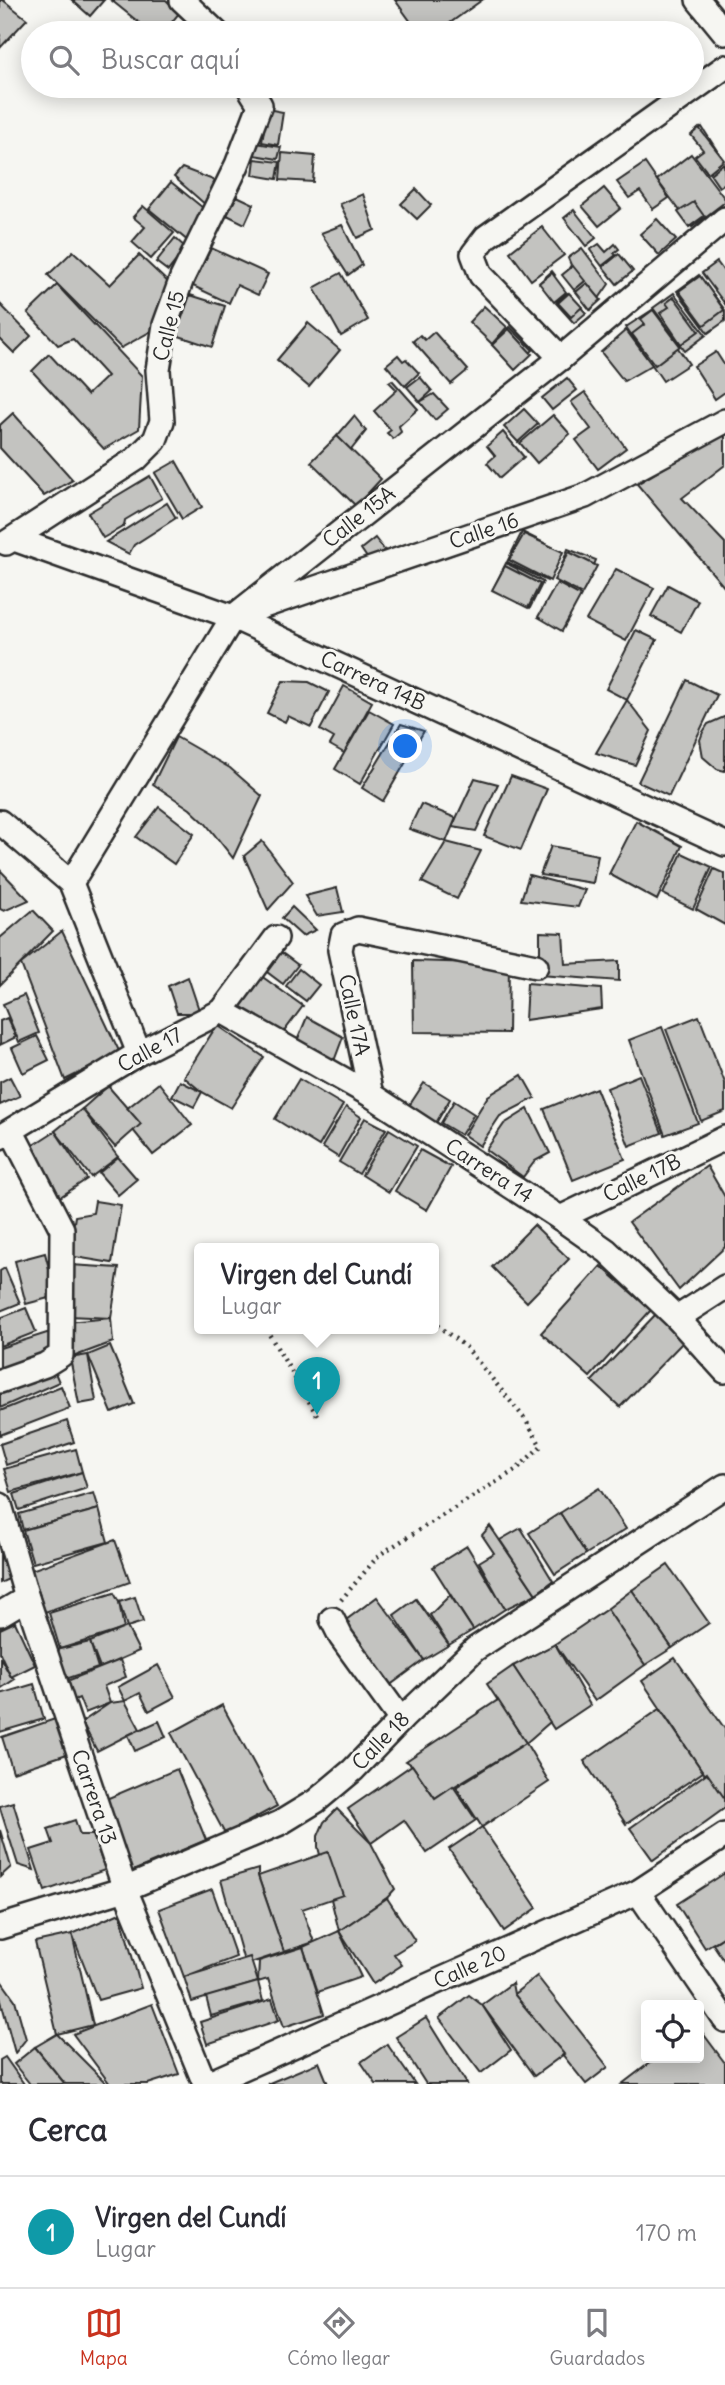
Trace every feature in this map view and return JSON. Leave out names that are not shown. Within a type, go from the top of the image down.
[{"type":"street","points":[[182,0],[204,21]]},
{"type":"street","points":[[698,0],[725,33]]},
{"type":"street","points":[[704,82],[725,67]]},
{"type":"street","name":"Calle 15","points":[[7,542],[136,459],[155,440],[162,421],[158,370],[165,325],[182,278],[237,165],[260,105],[256,98]]},
{"type":"street","points":[[561,358],[481,275],[472,254],[486,237],[681,98]]},
{"type":"street","name":"Calle 15A","points":[[71,883],[233,617],[561,358],[725,219]]},
{"type":"street","name":"Calle 16","points":[[233,617],[585,496],[725,421]]},
{"type":"street","name":"Carrera 14B","points":[[7,542],[233,617],[725,844]]},
{"type":"street","points":[[0,822],[71,883],[139,1053]]},
{"type":"street","name":"Calle 17A","points":[[371,1095],[340,950],[343,935],[358,929],[536,966]]},
{"type":"street","name":"Calle 17","points":[[6,1134],[139,1053],[222,1011],[276,938]]},
{"type":"street","name":"Carrera 14","points":[[222,1011],[371,1095],[607,1251],[677,1318],[725,1371]]},
{"type":"street","points":[[0,1381],[45,1365],[61,1355],[62,1229],[6,1134]]},
{"type":"street","name":"Calle 17B","points":[[560,1218],[724,1141]]},
{"type":"street","points":[[677,1318],[725,1287]]},
{"type":"street","name":"Calle 18","points":[[0,1927],[125,1889],[280,1823],[316,1801],[353,1770],[475,1649],[725,1486]]},
{"type":"street","name":"Carrera 13","points":[[0,1504],[27,1598],[125,1889],[206,2084]]},
{"type":"street","points":[[0,1614],[27,1598]]},
{"type":"street","points":[[332,1619],[341,1637],[401,1720]]},
{"type":"street","name":"Calle 20","points":[[206,2084],[638,1892],[725,1835]]},
{"type":"street","points":[[638,1892],[725,2020]]},
{"type":"path","points":[[332,1619],[341,1600],[379,1555],[517,1469],[541,1446],[525,1419],[466,1347],[439,1327]]},
{"type":"path","points":[[269,1334],[317,1415]]},
{"type":"building","points":[[0,0],[3,0],[27,19],[21,21],[21,25],[0,48]]},
{"type":"building","points":[[72,0],[104,0],[90,16]]},
{"type":"building","points":[[111,0],[166,0],[179,13],[173,21],[137,21]]},
{"type":"building","points":[[395,0],[482,0],[453,21],[410,21]]},
{"type":"building","points":[[267,109],[283,112],[278,145],[262,142]]},
{"type":"building","points":[[702,127],[723,160],[707,172],[696,156],[704,150],[693,133]]},
{"type":"building","points":[[699,128],[724,160],[708,173],[695,156],[703,150],[691,135]]},
{"type":"building","points":[[256,143],[281,147],[278,159],[254,155]]},
{"type":"building","points":[[282,153],[315,156],[313,182],[280,180]]},
{"type":"building","points":[[691,154],[725,199],[725,202],[692,227],[657,180]]},
{"type":"building","points":[[255,159],[280,162],[277,179],[253,175]]},
{"type":"building","points":[[645,163],[669,198],[653,209],[640,191],[629,198],[617,182]]},
{"type":"building","points":[[724,163],[725,183],[719,187],[710,174]]},
{"type":"building","points":[[182,168],[216,181],[207,206],[174,177]]},
{"type":"building","points":[[171,182],[208,212],[194,246],[149,209]]},
{"type":"building","points":[[604,188],[621,208],[599,226],[582,206]]},
{"type":"building","points":[[416,189],[431,205],[417,219],[401,204]]},
{"type":"building","points":[[363,194],[375,230],[357,238],[340,204]]},
{"type":"building","points":[[237,196],[254,204],[245,224],[227,215]]},
{"type":"building","points":[[694,202],[704,216],[689,227],[678,212]]},
{"type":"building","points":[[143,206],[174,233],[151,259],[132,242],[145,227],[133,217]]},
{"type":"building","points":[[574,210],[596,238],[586,246],[564,218]]},
{"type":"building","points":[[657,219],[676,240],[659,255],[640,234]]},
{"type":"building","points":[[342,225],[362,265],[348,275],[321,233]]},
{"type":"building","points":[[542,227],[564,255],[531,280],[510,252]]},
{"type":"building","points":[[175,238],[186,248],[168,271],[156,262]]},
{"type":"building","points":[[599,244],[606,252],[615,244],[619,249],[614,253],[616,255],[602,266],[590,250]]},
{"type":"building","points":[[211,248],[268,274],[258,295],[237,285],[229,303],[193,286]]},
{"type":"building","points":[[582,248],[609,284],[591,310],[564,276],[571,265],[568,258]]},
{"type":"building","points":[[73,251],[110,285],[139,255],[170,284],[162,325],[121,348],[48,275]]},
{"type":"building","points":[[619,254],[633,271],[617,284],[603,267]]},
{"type":"building","points":[[717,262],[725,273],[725,304],[702,273]]},
{"type":"building","points":[[573,266],[585,281],[574,290],[562,275]]},
{"type":"building","points":[[552,271],[555,275],[552,278],[566,293],[557,301],[540,282]]},
{"type":"building","points":[[341,273],[368,320],[341,336],[314,288]]},
{"type":"building","points":[[552,273],[566,292],[554,302],[539,283]]},
{"type":"building","points":[[699,275],[725,310],[725,321],[708,333],[677,291]]},
{"type":"building","points":[[700,276],[724,310],[704,325],[679,291]]},
{"type":"building","points":[[587,283],[601,300],[590,310],[576,292]]},
{"type":"building","points":[[57,285],[142,376],[139,429],[104,449],[32,371],[49,354],[87,395],[107,376],[73,339],[58,345],[28,313]]},
{"type":"building","points":[[568,293],[586,313],[574,323],[556,303]]},
{"type":"building","points":[[569,293],[582,307],[571,317],[558,303]]},
{"type":"building","points":[[674,293],[706,335],[685,351],[653,308]]},
{"type":"building","points":[[190,295],[225,306],[212,347],[176,335]]},
{"type":"building","points":[[674,297],[699,331],[681,344],[660,313],[669,307],[666,303]]},
{"type":"building","points":[[0,304],[31,336],[14,353],[0,339]]},
{"type":"building","points":[[484,306],[507,327],[492,344],[469,322]]},
{"type":"building","points":[[652,310],[689,364],[663,381],[626,327]]},
{"type":"building","points":[[653,310],[680,346],[655,365],[632,334],[645,324],[641,319]]},
{"type":"building","points":[[308,323],[340,350],[309,387],[277,360]]},
{"type":"building","points":[[510,327],[533,350],[516,367],[492,345]]},
{"type":"building","points":[[509,329],[532,354],[515,370],[492,345]]},
{"type":"building","points":[[626,330],[652,365],[624,381],[601,352]]},
{"type":"building","points":[[434,332],[468,370],[451,384],[413,341],[420,335],[425,340]]},
{"type":"building","points":[[716,352],[725,366],[725,392],[715,399],[694,366]]},
{"type":"building","points":[[398,355],[403,361],[406,359],[419,373],[405,386],[386,365]]},
{"type":"building","points":[[420,377],[432,391],[420,402],[407,387]]},
{"type":"building","points":[[567,378],[577,390],[552,410],[542,398]]},
{"type":"building","points":[[392,380],[418,409],[399,426],[401,432],[393,439],[387,433],[391,430],[374,411],[397,390],[389,382]]},
{"type":"building","points":[[585,392],[626,448],[598,469],[576,440],[591,429],[571,402]]},
{"type":"building","points":[[434,394],[448,409],[435,420],[420,402]]},
{"type":"building","points":[[524,409],[538,424],[518,442],[504,427]]},
{"type":"building","points":[[13,413],[73,480],[44,496],[0,448],[0,425]]},
{"type":"building","points":[[553,415],[570,434],[537,463],[520,443]]},
{"type":"building","points":[[354,416],[366,431],[351,450],[337,436]]},
{"type":"building","points":[[503,432],[524,457],[500,478],[487,463],[495,456],[487,446]]},
{"type":"building","points":[[725,432],[725,465],[682,498],[725,543],[725,588],[637,484]]},
{"type":"building","points":[[337,436],[381,479],[356,506],[311,462]]},
{"type":"building","points":[[176,461],[202,507],[182,519],[155,473]]},
{"type":"building","points":[[150,476],[162,498],[125,520],[124,526],[103,538],[88,513]]},
{"type":"building","points":[[167,503],[176,518],[134,545],[129,554],[106,542]]},
{"type":"building","points":[[522,532],[562,552],[547,581],[507,562]]},
{"type":"building","points":[[524,534],[563,552],[550,581],[509,560]]},
{"type":"building","points":[[375,538],[389,556],[374,568],[361,549]]},
{"type":"building","points":[[568,549],[596,560],[584,590],[556,579]]},
{"type":"building","points":[[569,552],[597,566],[582,594],[554,580]]},
{"type":"building","points":[[506,563],[543,582],[530,608],[493,589]]},
{"type":"building","points":[[505,566],[540,584],[528,608],[492,590]]},
{"type":"building","points":[[616,569],[654,588],[626,641],[586,620]]},
{"type":"building","points":[[557,583],[581,596],[562,631],[538,617]]},
{"type":"building","points":[[668,585],[698,601],[681,632],[651,616]]},
{"type":"building","points":[[636,630],[657,640],[627,700],[606,689]]},
{"type":"building","points":[[687,680],[717,695],[669,796],[638,782]]},
{"type":"building","points":[[283,681],[309,682],[329,692],[311,727],[288,716],[285,722],[267,713]]},
{"type":"building","points":[[344,686],[372,702],[344,753],[330,745],[334,738],[320,730]]},
{"type":"building","points":[[627,700],[651,731],[635,765],[596,753]]},
{"type":"building","points":[[369,710],[394,724],[360,784],[335,769]]},
{"type":"building","points":[[725,717],[725,771],[717,769],[703,757],[700,740],[708,724]]},
{"type":"building","points":[[401,724],[424,731],[383,801],[362,788]]},
{"type":"building","points":[[176,737],[230,768],[262,796],[233,858],[206,824],[190,809],[153,784]]},
{"type":"building","points":[[511,776],[547,789],[521,850],[484,836]]},
{"type":"building","points":[[475,778],[498,784],[476,831],[452,827]]},
{"type":"building","points":[[421,804],[456,818],[446,842],[409,829]]},
{"type":"building","points":[[159,807],[194,834],[174,864],[136,837]]},
{"type":"building","points":[[636,821],[682,846],[657,900],[609,874]]},
{"type":"building","points":[[262,841],[293,882],[268,910],[244,856]]},
{"type":"building","points":[[446,842],[481,851],[457,899],[422,882]]},
{"type":"building","points":[[551,846],[598,855],[593,883],[540,875]]},
{"type":"building","points":[[682,853],[712,867],[693,909],[663,894]]},
{"type":"building","points":[[714,869],[725,874],[725,925],[696,909]]},
{"type":"building","points":[[0,870],[29,900],[4,911],[0,909]]},
{"type":"building","points":[[529,875],[585,890],[578,907],[521,900]]},
{"type":"building","points":[[337,888],[343,912],[317,916],[305,896]]},
{"type":"building","points":[[292,907],[316,930],[302,936],[282,918]]},
{"type":"building","points":[[33,910],[53,931],[0,985],[0,938]]},
{"type":"building","points":[[62,931],[120,1053],[65,1080],[21,964]]},
{"type":"building","points":[[540,932],[563,933],[565,964],[619,961],[619,981],[540,975]]},
{"type":"building","points":[[274,947],[298,965],[283,984],[259,966]]},
{"type":"building","points":[[413,961],[509,964],[508,1033],[414,1032]]},
{"type":"building","points":[[299,969],[319,985],[306,1001],[286,986]]},
{"type":"building","points":[[257,973],[303,1006],[280,1037],[234,1004]]},
{"type":"building","points":[[188,977],[200,1013],[177,1013],[168,986]]},
{"type":"building","points":[[527,983],[601,989],[602,1009],[525,1020]]},
{"type":"building","points":[[24,995],[39,1033],[19,1042],[3,1004]]},
{"type":"building","points":[[699,1016],[725,1083],[725,1111],[701,1121],[666,1029]]},
{"type":"building","points":[[307,1017],[343,1037],[331,1069],[294,1048]]},
{"type":"building","points":[[7,1018],[16,1037],[0,1045],[0,1021]]},
{"type":"building","points":[[217,1025],[264,1057],[231,1108],[202,1092],[184,1077]]},
{"type":"building","points":[[662,1027],[698,1123],[665,1135],[629,1040]]},
{"type":"building","points":[[37,1036],[49,1060],[23,1073],[12,1048]]},
{"type":"building","points":[[522,1075],[535,1098],[500,1116],[480,1146],[464,1135],[488,1096]]},
{"type":"building","points":[[639,1075],[662,1133],[629,1146],[607,1088]]},
{"type":"building","points":[[10,1077],[20,1096],[0,1105],[0,1082]]},
{"type":"building","points":[[299,1079],[343,1105],[319,1146],[275,1119]]},
{"type":"building","points":[[180,1081],[202,1092],[194,1107],[172,1096]]},
{"type":"building","points":[[159,1083],[192,1125],[153,1155],[120,1114]]},
{"type":"building","points":[[424,1083],[450,1099],[436,1123],[409,1106]]},
{"type":"building","points":[[108,1086],[141,1124],[115,1147],[82,1109]]},
{"type":"building","points":[[596,1088],[625,1159],[573,1180],[544,1109]]},
{"type":"building","points":[[454,1101],[474,1114],[461,1135],[441,1123]]},
{"type":"building","points":[[346,1107],[361,1117],[338,1157],[322,1147]]},
{"type":"building","points":[[82,1109],[118,1157],[91,1177],[55,1131]]},
{"type":"building","points":[[528,1109],[550,1153],[535,1161],[523,1177],[486,1150],[504,1124]]},
{"type":"building","points":[[365,1118],[386,1129],[359,1174],[339,1162]]},
{"type":"building","points":[[389,1129],[417,1146],[389,1192],[362,1175]]},
{"type":"building","points":[[55,1131],[87,1179],[60,1197],[27,1149]]},
{"type":"building","points":[[420,1150],[451,1167],[427,1210],[395,1191]]},
{"type":"building","points":[[118,1157],[137,1179],[118,1195],[99,1173]]},
{"type":"building","points":[[707,1166],[725,1197],[725,1247],[679,1290],[629,1222]]},
{"type":"building","points":[[95,1201],[121,1205],[112,1263],[69,1256],[75,1216],[93,1213]]},
{"type":"building","points":[[534,1225],[569,1259],[527,1302],[492,1267]]},
{"type":"building","points":[[45,1253],[56,1296],[26,1304],[15,1261]]},
{"type":"building","points":[[70,1265],[119,1268],[111,1318],[69,1316]]},
{"type":"building","points":[[601,1266],[651,1310],[590,1377],[541,1333]]},
{"type":"building","points":[[5,1268],[20,1303],[0,1311],[0,1271]]},
{"type":"building","points":[[26,1308],[36,1332],[0,1346],[0,1318]]},
{"type":"building","points":[[657,1313],[685,1340],[620,1407],[592,1381]]},
{"type":"building","points":[[111,1318],[113,1342],[70,1358],[67,1322]]},
{"type":"building","points":[[50,1332],[57,1357],[0,1375],[0,1348]]},
{"type":"building","points":[[110,1346],[134,1404],[112,1413],[88,1355]]},
{"type":"building","points":[[88,1355],[96,1401],[79,1404],[70,1358]]},
{"type":"building","points":[[51,1363],[59,1382],[0,1408],[0,1385]]},
{"type":"building","points":[[61,1386],[70,1408],[0,1435],[0,1411]]},
{"type":"building","points":[[67,1421],[74,1442],[6,1465],[0,1444]]},
{"type":"building","points":[[76,1449],[82,1472],[11,1492],[4,1469]]},
{"type":"building","points":[[82,1472],[87,1488],[19,1510],[14,1494]]},
{"type":"building","points":[[599,1488],[626,1529],[586,1554],[560,1513]]},
{"type":"building","points":[[94,1493],[99,1509],[23,1530],[19,1514]]},
{"type":"building","points":[[99,1509],[108,1542],[33,1563],[23,1530]]},
{"type":"building","points":[[560,1513],[586,1554],[555,1574],[529,1533]]},
{"type":"building","points":[[490,1526],[536,1594],[505,1609],[479,1562],[494,1553],[482,1535]]},
{"type":"building","points":[[521,1528],[553,1581],[536,1594],[500,1540]]},
{"type":"building","points":[[115,1540],[130,1582],[45,1612],[31,1570]]},
{"type":"building","points":[[467,1546],[505,1609],[473,1630],[433,1567]]},
{"type":"building","points":[[0,1552],[13,1577],[0,1583]]},
{"type":"building","points":[[668,1565],[709,1623],[672,1648],[632,1590]]},
{"type":"building","points":[[632,1590],[672,1648],[645,1665],[607,1609]]},
{"type":"building","points":[[114,1593],[119,1602],[124,1629],[60,1649],[49,1613]]},
{"type":"building","points":[[450,1595],[473,1630],[449,1645],[430,1615]]},
{"type":"building","points":[[135,1597],[143,1622],[127,1627],[119,1602]]},
{"type":"building","points":[[377,1597],[424,1660],[389,1686],[342,1623]]},
{"type":"building","points":[[416,1599],[449,1645],[424,1660],[394,1615]]},
{"type":"building","points":[[607,1609],[645,1665],[595,1701],[555,1644]]},
{"type":"building","points":[[15,1622],[35,1665],[11,1677],[0,1653],[0,1629]]},
{"type":"building","points":[[127,1627],[139,1651],[100,1668],[90,1642]]},
{"type":"building","points":[[90,1642],[98,1668],[66,1679],[57,1652]]},
{"type":"building","points":[[555,1644],[590,1705],[554,1729],[513,1666]]},
{"type":"building","points":[[0,1657],[11,1677],[15,1679],[0,1689]]},
{"type":"building","points":[[675,1658],[725,1729],[725,1799],[703,1772],[642,1681]]},
{"type":"building","points":[[120,1660],[126,1677],[104,1686],[110,1703],[85,1713],[79,1698],[72,1701],[67,1681]]},
{"type":"building","points":[[158,1665],[175,1697],[149,1711],[140,1693],[125,1701],[118,1687]]},
{"type":"building","points":[[513,1666],[550,1722],[526,1743],[487,1684]]},
{"type":"building","points":[[34,1684],[44,1719],[0,1732],[0,1694]]},
{"type":"building","points":[[498,1700],[526,1743],[435,1798],[412,1765],[406,1761]]},
{"type":"building","points":[[125,1701],[140,1729],[97,1751],[82,1722],[110,1703]]},
{"type":"building","points":[[222,1705],[277,1806],[225,1834],[171,1733]]},
{"type":"building","points":[[660,1709],[703,1772],[626,1824],[584,1761]]},
{"type":"building","points":[[55,1719],[67,1754],[13,1772],[2,1737]]},
{"type":"building","points":[[159,1721],[166,1737],[135,1751],[128,1735]]},
{"type":"building","points":[[526,1743],[549,1782],[482,1827],[456,1787]]},
{"type":"building","points":[[412,1765],[435,1798],[453,1786],[476,1820],[427,1853],[404,1820],[371,1843],[348,1809]]},
{"type":"building","points":[[177,1769],[206,1840],[128,1873],[99,1802]]},
{"type":"building","points":[[707,1773],[725,1799],[725,1808],[653,1860],[630,1828]]},
{"type":"building","points":[[13,1802],[34,1870],[18,1865],[0,1808]]},
{"type":"building","points":[[337,1809],[371,1843],[395,1889],[387,1898],[339,1931],[318,1847],[318,1836],[324,1822]]},
{"type":"building","points":[[75,1820],[80,1835],[93,1835],[105,1870],[45,1891],[31,1850],[53,1843],[48,1829]]},
{"type":"building","points":[[482,1827],[537,1908],[504,1931],[449,1849]]},
{"type":"building","points":[[0,1830],[11,1867],[0,1877]]},
{"type":"building","points":[[328,1852],[343,1895],[302,1909],[314,1942],[284,1952],[258,1876]]},
{"type":"building","points":[[258,1869],[284,1952],[245,1965],[221,1880]]},
{"type":"building","points":[[725,1873],[725,1936],[705,1948],[677,1904]]},
{"type":"building","points":[[212,1889],[236,1957],[184,1977],[159,1909]]},
{"type":"building","points":[[387,1898],[415,1941],[394,1954],[402,1965],[373,1984],[339,1931]]},
{"type":"building","points":[[120,1913],[141,1988],[98,2000],[72,1934]]},
{"type":"building","points":[[339,1931],[361,1977],[318,1992],[303,1947]]},
{"type":"building","points":[[72,1934],[93,2025],[57,2034],[35,1942]]},
{"type":"building","points":[[725,1936],[725,1962],[713,1944]]},
{"type":"building","points":[[303,1947],[324,2014],[284,2027],[268,1979],[258,1982],[259,1961]]},
{"type":"building","points":[[250,1957],[258,1982],[192,2002],[184,1977]]},
{"type":"building","points":[[537,1976],[608,2067],[586,2084],[514,1994]]},
{"type":"building","points":[[0,1979],[15,2000],[26,2039],[15,2053],[0,1997]]},
{"type":"building","points":[[258,1982],[263,2001],[211,2016],[206,1997]]},
{"type":"building","points":[[512,1983],[514,1994],[564,2054],[534,2076],[482,2005]]},
{"type":"building","points":[[469,1995],[482,2005],[511,2050],[481,2073],[439,2018]]},
{"type":"building","points":[[272,1999],[279,2020],[207,2044],[200,2022]]},
{"type":"building","points":[[152,2004],[179,2074],[148,2084],[110,2084],[73,2034]]},
{"type":"building","points":[[426,2018],[467,2084],[426,2084],[396,2037]]},
{"type":"building","points":[[57,2034],[107,2084],[65,2084],[35,2047]]},
{"type":"building","points":[[704,2035],[725,2063],[725,2084],[622,2084],[649,2063],[704,2063]]},
{"type":"building","points":[[387,2044],[415,2084],[376,2084],[361,2062]]},
{"type":"building","points":[[35,2047],[65,2084],[30,2084],[14,2064]]},
{"type":"building","points":[[5,2057],[24,2084],[0,2084],[0,2060]]},
{"type":"building","points":[[319,2062],[328,2084],[267,2084]]},
{"type":"place","name":"Virgen del Cundí","points":[[317,1415]]}]
